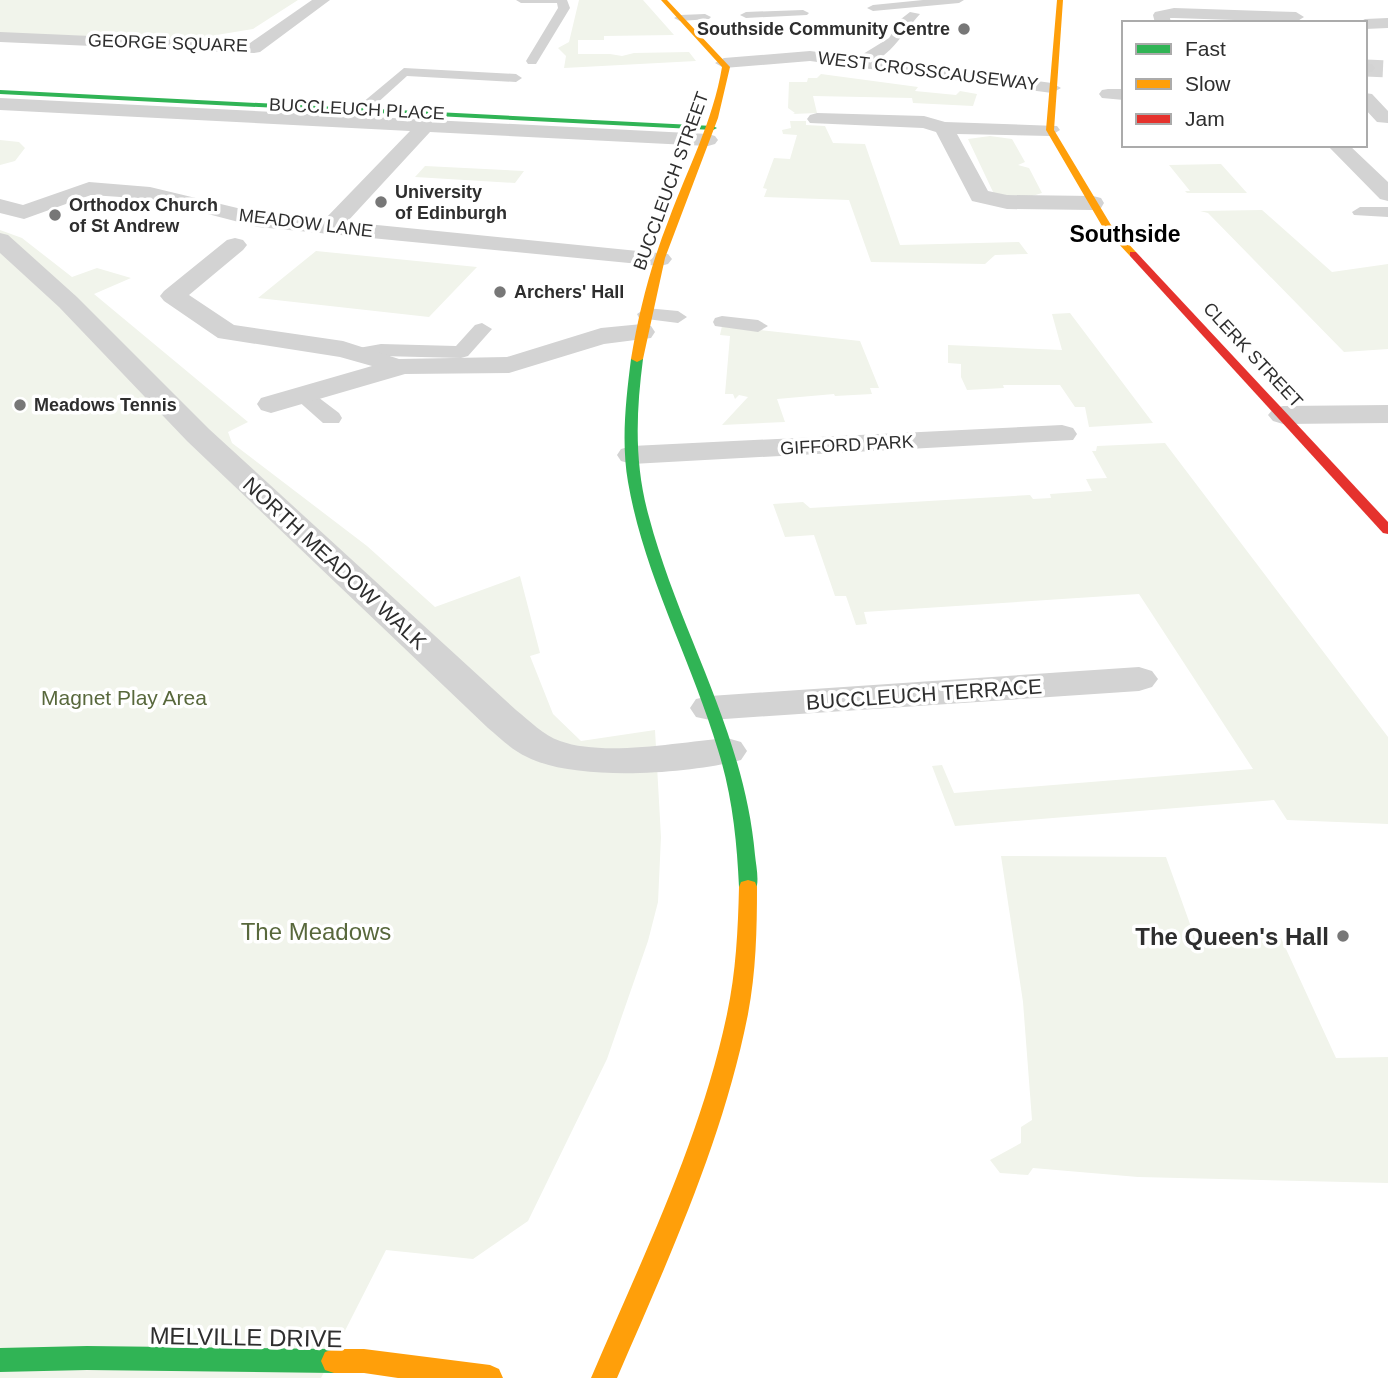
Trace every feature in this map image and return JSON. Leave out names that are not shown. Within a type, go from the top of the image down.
[{"type":"street","name":"GEORGE SQUARE","points":[[0,37],[254,48],[323,0]]},
{"type":"street","points":[[664,0],[724,63]]},
{"type":"street","points":[[817,119],[923,122],[944,128],[1049,129],[1060,0]]},
{"type":"street","points":[[1284,0],[1300,21]]},
{"type":"street","points":[[1163,18],[1300,21]]},
{"type":"street","points":[[1367,24],[1388,23]]},
{"type":"street","points":[[702,39],[723,38]]},
{"type":"street","name":"WEST CROSSCAUSEWAY","points":[[764,43],[804,56]]},
{"type":"street","name":"WEST CROSSCAUSEWAY","points":[[724,63],[804,56],[1052,88]]},
{"type":"street","name":"BUCCLEUCH STREET","points":[[604,1378],[685,1192],[723,1079],[744,965],[748,872],[738,793],[727,751],[656,563],[633,477],[632,455],[636,367],[644,323],[660,259],[682,197],[711,134],[724,91],[724,63]]},
{"type":"street","name":"BUCCLEUCH PLACE","points":[[0,92],[355,116]]},
{"type":"street","points":[[1367,101],[1379,118]]},
{"type":"street","name":"BUCCLEUCH PLACE","points":[[0,104],[432,119],[711,134]]},
{"type":"street","points":[[330,227],[432,119]]},
{"type":"street","points":[[944,128],[979,196],[1007,202],[1093,203]]},
{"type":"street","name":"CLERK STREET","points":[[1049,129],[1107,226],[1388,530]]},
{"type":"street","points":[[1338,147],[1388,194]]},
{"type":"street","name":"MEADOW LANE","points":[[0,206],[24,212],[89,188],[150,193],[258,220],[660,259]]},
{"type":"street","name":"NORTH MEADOW WALK","points":[[0,240],[68,302],[198,435],[502,719],[542,749],[567,757],[596,760],[727,751]]},
{"type":"street","points":[[235,245],[173,296],[270,363],[327,346],[360,353],[397,368]]},
{"type":"street","points":[[271,404],[397,368],[422,364],[509,365],[644,323]]},
{"type":"street","points":[[1283,415],[1374,414]]},
{"type":"street","name":"GIFFORD PARK","points":[[632,455],[1062,434]]},
{"type":"street","name":"BUCCLEUCH TERRACE","points":[[710,708],[1139,679]]},
{"type":"street","name":"MELVILLE DRIVE","points":[[0,1360],[87,1358],[364,1361],[490,1378]]},
{"type":"lane","points":[[521,0],[561,0],[564,8],[532,61]]},
{"type":"lane","points":[[873,8],[959,0]]},
{"type":"lane","points":[[746,15],[803,13]]},
{"type":"lane","points":[[859,62],[881,52],[903,28],[905,21],[914,14]]},
{"type":"lane","points":[[680,18],[705,17]]},
{"type":"lane","points":[[355,116],[404,72],[516,78]]},
{"type":"lane","points":[[1360,212],[1388,212]]},
{"type":"lane","points":[[644,323],[678,317]]},
{"type":"lane","points":[[722,322],[758,326]]},
{"type":"lane","points":[[360,353],[381,350],[461,352],[482,329]]},
{"type":"lane","points":[[303,394],[331,418]]},
{"type":"green space","points":[[0,0],[298,0],[253,29],[186,40],[0,33]]},
{"type":"green space","points":[[579,0],[643,0],[674,35],[604,36],[604,40],[578,40],[578,54],[622,56],[634,53],[689,52],[696,61],[564,68],[566,56],[558,48],[569,42]]},
{"type":"green space","points":[[821,74],[918,87],[915,91],[956,95],[960,91],[977,94],[973,106],[913,103],[912,98],[813,96],[817,113],[793,114],[795,113],[788,108],[789,82],[807,82],[808,78],[817,78]]},
{"type":"green space","points":[[790,121],[806,121],[806,125],[825,126],[833,143],[865,144],[900,245],[1019,242],[1028,254],[995,255],[985,264],[871,262],[849,200],[764,197],[767,189],[763,188],[774,158],[790,159],[797,135],[783,134],[782,130],[791,128]]},
{"type":"green space","points":[[990,136],[1012,139],[1025,162],[1018,165],[1029,168],[1042,193],[1029,197],[994,194],[968,139]]},
{"type":"green space","points":[[0,140],[19,142],[25,148],[15,161],[0,165]]},
{"type":"green space","points":[[1221,164],[1247,193],[1187,193],[1185,191],[1190,191],[1169,165]]},
{"type":"green space","points":[[425,166],[524,171],[515,183],[415,177]]},
{"type":"green space","points":[[1262,210],[1332,272],[1388,264],[1388,349],[1344,352],[1208,213],[1200,211]]},
{"type":"green space","name":"The Meadows","points":[[0,230],[22,238],[72,277],[97,268],[131,278],[94,294],[248,422],[228,432],[232,443],[367,546],[435,607],[520,576],[540,653],[530,656],[553,714],[581,741],[655,730],[661,837],[658,902],[648,941],[607,1059],[528,1221],[473,1259],[386,1250],[321,1378],[0,1378]]},
{"type":"green space","points":[[316,251],[477,267],[429,317],[258,298]]},
{"type":"green space","points":[[1070,313],[1153,423],[1089,427],[1085,407],[1075,407],[1060,385],[1003,385],[1004,388],[967,390],[961,377],[961,364],[948,363],[948,345],[1062,350],[1052,314]]},
{"type":"green space","points":[[722,326],[860,341],[879,388],[870,388],[872,394],[777,399],[785,422],[722,425],[748,397],[739,395],[735,399],[733,394],[725,394],[730,336],[720,335]]},
{"type":"green space","points":[[1165,443],[1388,737],[1388,824],[1287,820],[1274,800],[955,826],[932,766],[942,765],[954,793],[1253,769],[1139,594],[864,612],[867,624],[856,625],[846,596],[835,596],[814,535],[785,537],[773,504],[803,502],[810,508],[1030,495],[1033,499],[1051,498],[1050,494],[1092,491],[1086,479],[1107,478],[1092,451],[1096,451],[1097,446]]},
{"type":"green space","points":[[1001,856],[1166,857],[1195,938],[1281,938],[1336,1058],[1388,1057],[1388,1183],[1138,1177],[1033,1168],[1028,1175],[1000,1173],[990,1160],[1021,1143],[1021,1127],[1032,1120],[1023,1002]]},
{"type":"tunnel","points":[[1367,68],[1387,69]]},
{"type":"traffic: fast","points":[[0,92],[713,128]]},
{"type":"traffic: fast","points":[[637,359],[631,450],[641,515],[663,584],[727,751],[742,818],[748,887]]},
{"type":"traffic: fast","points":[[0,1360],[87,1358],[334,1361]]},
{"type":"traffic: slow","points":[[637,359],[644,318],[660,258],[673,218],[714,118],[726,67],[664,0]]},
{"type":"traffic: slow","points":[[1060,0],[1050,130],[1107,226],[1133,254]]},
{"type":"traffic: slow","points":[[604,1378],[680,1201],[723,1076],[738,1012],[747,949],[748,887]]},
{"type":"traffic: slow","points":[[334,1361],[364,1361],[490,1378]]},
{"type":"traffic: jam","points":[[1133,254],[1388,530]]},
{"type":"place","name":"Southside Community Centre","points":[[964,29]]},
{"type":"place","name":"University of Edinburgh","points":[[381,202]]},
{"type":"place","name":"Orthodox Church of St Andrew","points":[[55,215]]},
{"type":"place","name":"Archers' Hall","points":[[500,292]]},
{"type":"place","name":"Meadows Tennis","points":[[20,405]]},
{"type":"place","name":"The Queen's Hall","points":[[1343,936]]},
{"type":"district","name":"Southside","points":[[1125,234]]},
{"type":"park label","name":"Magnet Play Area","points":[[124,697]]}]
